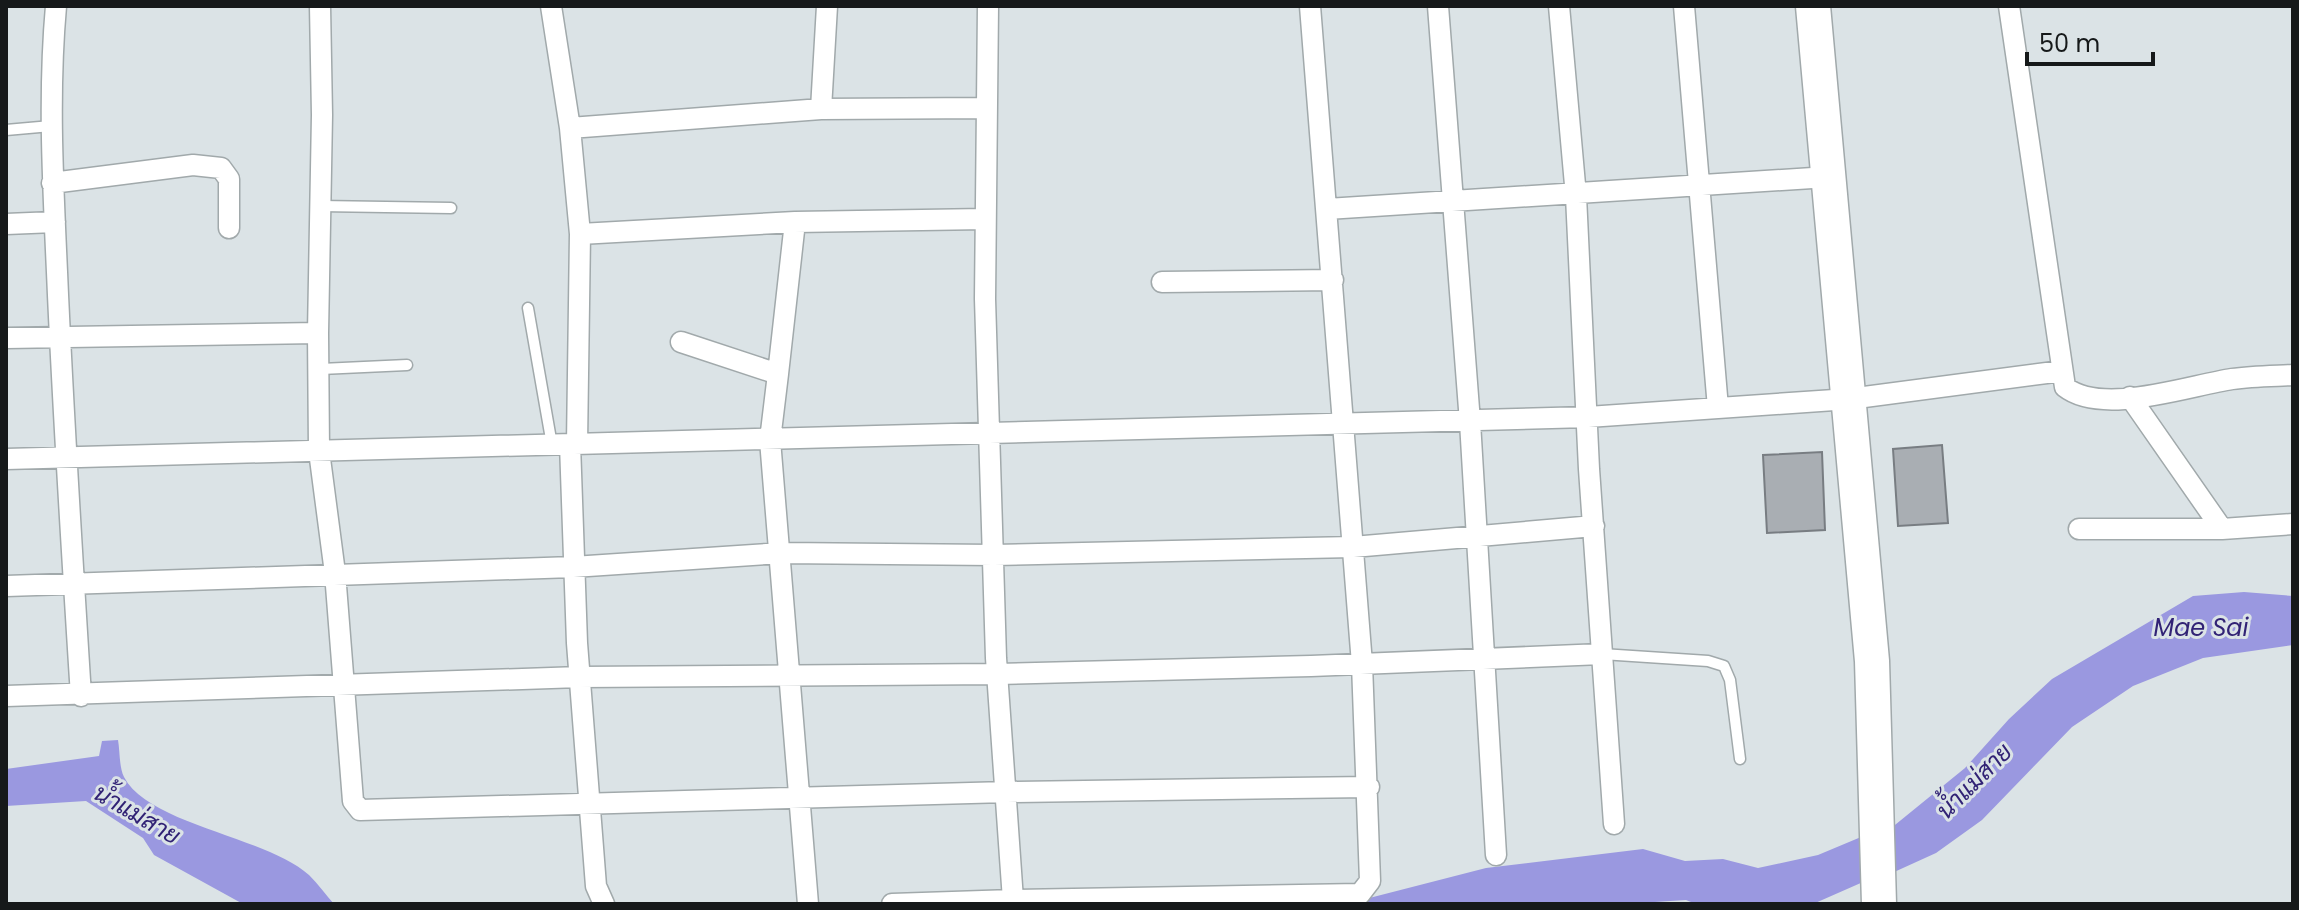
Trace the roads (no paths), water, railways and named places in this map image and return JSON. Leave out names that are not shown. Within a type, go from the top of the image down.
[{"type":"highway","points":[[1813,6],[1872,661],[1879,904]]},
{"type":"street","points":[[56,6],[52,183],[64,458],[81,696]]},
{"type":"street","points":[[320,6],[319,451],[335,573],[341,684],[353,801],[360,810],[798,801],[1007,792],[1369,787]]},
{"type":"street","points":[[551,6],[570,128],[580,234],[566,444],[596,886],[604,904]]},
{"type":"street","points":[[821,109],[827,6]]},
{"type":"street","points":[[988,6],[985,219],[990,434],[997,674],[1013,902]]},
{"type":"street","points":[[892,904],[1360,894],[1367,889],[1370,881],[1369,787],[1362,664],[1310,6]]},
{"type":"street","points":[[1438,6],[1470,422],[1496,855]]},
{"type":"street","points":[[1559,6],[1576,196],[1614,824]]},
{"type":"street","points":[[1684,6],[1718,408]]},
{"type":"street","points":[[2009,6],[2065,387],[2077,397],[2115,400],[2234,379],[2293,375]]},
{"type":"street","points":[[570,128],[821,109],[987,108]]},
{"type":"street","points":[[52,183],[193,165],[221,168],[229,179],[229,228]]},
{"type":"street","points":[[1327,209],[1576,196],[1828,177]]},
{"type":"street","points":[[580,234],[795,222],[985,219]]},
{"type":"street","points":[[6,224],[55,222]]},
{"type":"street","points":[[795,222],[770,440],[782,553],[808,904]]},
{"type":"street","points":[[1162,282],[1333,280]]},
{"type":"street","points":[[6,338],[318,333]]},
{"type":"street","points":[[681,342],[778,374]]},
{"type":"street","points":[[6,459],[1588,417],[1849,399],[1992,383],[2062,371]]},
{"type":"street","points":[[2130,397],[2222,529]]},
{"type":"street","points":[[2079,529],[2222,529],[2293,524]]},
{"type":"street","points":[[6,586],[73,581],[573,567],[782,553],[994,555],[1353,547],[1594,526]]},
{"type":"street","points":[[6,696],[81,696],[580,677],[789,673],[997,674],[1602,654]]},
{"type":"lane","points":[[6,130],[51,126]]},
{"type":"lane","points":[[320,206],[451,208]]},
{"type":"lane","points":[[528,308],[566,444]]},
{"type":"lane","points":[[321,369],[407,365]]},
{"type":"lane","points":[[1602,654],[1708,661],[1724,666],[1730,680],[1740,759]]},
{"type":"water","name":"Mae Sai","points":[[2244,592],[2293,596],[2293,645],[2203,658],[2133,686],[2072,727],[1982,820],[1936,853],[1892,873],[1890,829],[1965,768],[2009,719],[2052,679],[2193,596]]},
{"type":"water","name":"น้ำแม่สาย","points":[[118,740],[122,773],[137,793],[182,819],[289,862],[309,875],[334,904],[243,904],[154,855],[143,838],[86,801],[6,806],[6,769],[99,756],[102,741]]},
{"type":"water","points":[[1861,837],[1863,882],[1813,904],[1696,904],[1686,900],[1624,904],[1346,904],[1486,868],[1643,849],[1685,861],[1723,859],[1758,868],[1818,855]]}]
